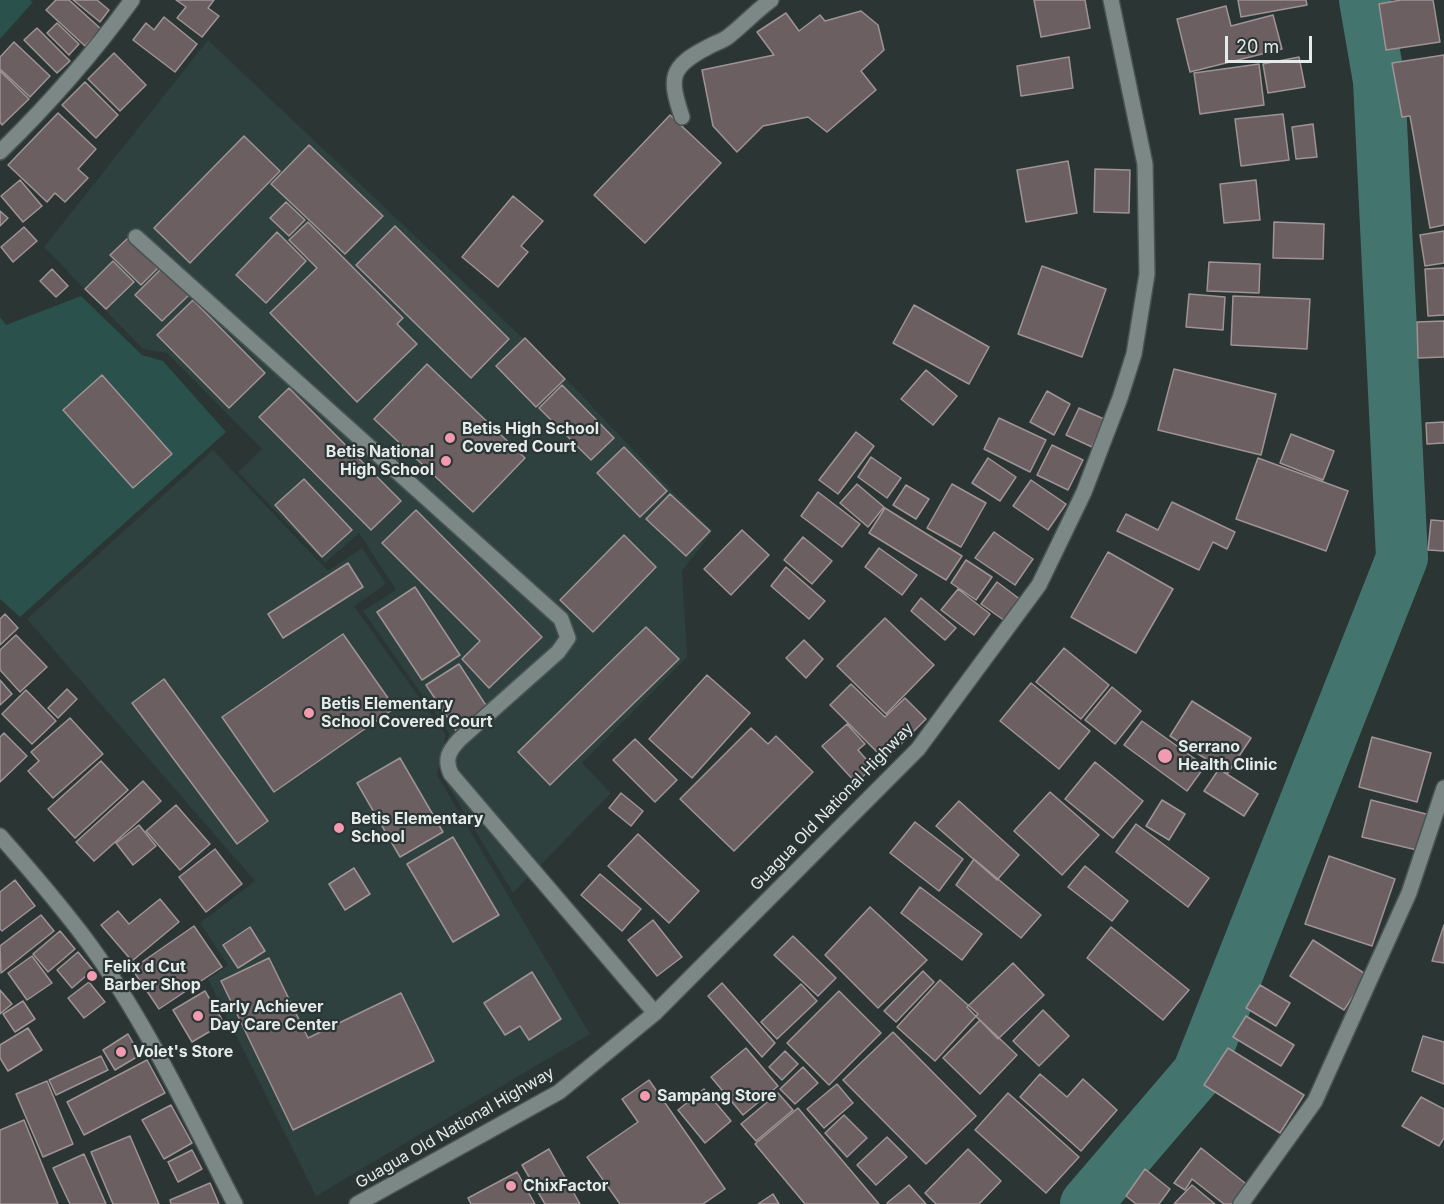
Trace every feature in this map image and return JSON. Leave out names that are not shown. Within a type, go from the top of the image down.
[{"type":"main road","points":[[0,152],[105,36],[132,0]]},
{"type":"main road","points":[[682,117],[674,93],[674,74],[679,66],[695,54],[728,37],[771,0]]},
{"type":"main road","name":"Guagua Old National Highway","points":[[357,1204],[559,1092],[655,1013],[918,749],[1039,585],[1084,492],[1120,398],[1134,354],[1147,274],[1145,164],[1111,0]]},
{"type":"main road","points":[[136,237],[561,619],[568,638],[558,652],[459,740],[447,756],[447,766],[451,774],[655,1013]]},
{"type":"main road","points":[[1241,1204],[1315,1101],[1409,893],[1444,788]]},
{"type":"main road","points":[[0,836],[43,884],[91,946],[155,1053],[235,1204]]},
{"type":"shaded area","name":"Betis National High School","points":[[208,40],[570,383],[713,531],[682,571],[687,657],[582,763],[611,793],[513,893],[441,774],[449,733],[363,611],[396,590],[359,533],[325,563],[238,472],[262,449],[167,353],[143,349],[44,247]]},
{"type":"shaded area","name":"Betis Elementary School","points":[[213,450],[328,571],[362,548],[386,584],[354,606],[446,735],[437,775],[590,1034],[316,1196],[208,979],[228,965],[200,923],[255,881],[27,619]]},
{"type":"green space","points":[[0,0],[30,0],[33,2],[0,39]]},
{"type":"green space","points":[[81,296],[142,355],[163,361],[226,432],[20,617],[0,599],[0,317],[6,325]]},
{"type":"building","points":[[56,0],[69,0],[101,29],[85,46],[46,10]]},
{"type":"building","points":[[73,0],[97,0],[109,10],[100,22]]},
{"type":"building","points":[[176,0],[214,0],[208,8],[219,16],[202,37],[177,18],[186,7]]},
{"type":"building","points":[[1034,0],[1085,0],[1090,28],[1041,37]]},
{"type":"building","points":[[1238,0],[1306,0],[1307,5],[1241,17]]},
{"type":"building","points":[[1401,0],[1433,0],[1440,42],[1386,50],[1379,4]]},
{"type":"building","points":[[1226,6],[1231,26],[1273,15],[1282,49],[1190,72],[1177,19]]},
{"type":"building","points":[[861,11],[878,25],[884,50],[861,71],[876,90],[827,132],[808,117],[763,126],[737,152],[713,126],[702,70],[774,55],[757,32],[786,13],[799,31],[820,15],[825,21]]},
{"type":"building","points":[[164,17],[197,44],[175,72],[133,40],[146,23],[154,30]]},
{"type":"building","points":[[57,23],[79,44],[69,55],[47,33]]},
{"type":"building","points":[[37,28],[70,61],[57,73],[24,40]]},
{"type":"building","points":[[14,42],[50,76],[30,97],[0,69],[0,57]]},
{"type":"building","points":[[114,53],[146,85],[120,111],[88,79]]},
{"type":"building","points":[[1444,55],[1444,225],[1430,228],[1410,116],[1402,117],[1392,63]]},
{"type":"building","points":[[1069,57],[1073,88],[1021,96],[1017,66]]},
{"type":"building","points":[[1299,57],[1305,87],[1268,93],[1263,64]]},
{"type":"building","points":[[1259,64],[1264,105],[1200,114],[1194,73]]},
{"type":"building","points":[[0,71],[29,99],[2,125],[0,122]]},
{"type":"building","points":[[85,82],[118,115],[96,138],[62,105]]},
{"type":"building","points":[[58,113],[96,149],[78,169],[88,178],[65,202],[55,193],[47,202],[8,165]]},
{"type":"building","points":[[1283,114],[1289,160],[1241,166],[1235,119]]},
{"type":"building","points":[[670,115],[721,163],[645,243],[594,195]]},
{"type":"building","points":[[1313,124],[1317,157],[1296,159],[1292,127]]},
{"type":"building","points":[[244,136],[280,171],[190,263],[154,228]]},
{"type":"building","points":[[309,145],[383,216],[345,254],[271,184]]},
{"type":"building","points":[[1068,161],[1077,213],[1026,222],[1017,170]]},
{"type":"building","points":[[1095,169],[1130,170],[1129,213],[1094,212]]},
{"type":"building","points":[[20,180],[42,206],[23,222],[1,196]]},
{"type":"building","points":[[1256,180],[1260,220],[1224,223],[1220,184]]},
{"type":"building","points":[[513,196],[543,221],[521,246],[528,252],[498,287],[462,257]]},
{"type":"building","points":[[286,202],[305,220],[289,236],[270,218]]},
{"type":"building","points":[[0,211],[8,218],[0,226]]},
{"type":"building","points":[[308,222],[403,318],[397,324],[417,344],[357,402],[270,313],[317,268],[289,240]]},
{"type":"building","points":[[1274,222],[1324,224],[1323,259],[1273,258]]},
{"type":"building","points":[[395,226],[509,339],[471,378],[356,265]]},
{"type":"building","points":[[24,227],[37,241],[13,262],[1,247]]},
{"type":"building","points":[[1444,231],[1444,263],[1425,266],[1420,235]]},
{"type":"building","points":[[277,232],[306,261],[266,303],[236,275]]},
{"type":"building","points":[[128,238],[158,268],[141,285],[110,255]]},
{"type":"building","points":[[113,261],[134,282],[106,309],[85,289]]},
{"type":"building","points":[[1209,262],[1260,264],[1259,293],[1207,291]]},
{"type":"building","points":[[1042,266],[1106,289],[1082,357],[1018,334]]},
{"type":"building","points":[[162,268],[189,295],[162,321],[135,295]]},
{"type":"building","points":[[1444,268],[1444,315],[1428,316],[1425,269]]},
{"type":"building","points":[[52,269],[68,286],[56,297],[40,281]]},
{"type":"building","points":[[1189,294],[1225,297],[1223,330],[1186,327]]},
{"type":"building","points":[[1233,296],[1310,299],[1307,349],[1231,345]]},
{"type":"building","points":[[193,300],[265,373],[229,408],[157,335]]},
{"type":"building","points":[[914,305],[989,347],[969,384],[893,343]]},
{"type":"building","points":[[1444,321],[1444,357],[1418,358],[1417,322]]},
{"type":"building","points":[[525,338],[565,379],[536,407],[496,366]]},
{"type":"building","name":"Betis High School Covered Court","points":[[427,364],[525,458],[473,512],[374,419]]},
{"type":"building","points":[[1174,369],[1276,394],[1261,455],[1158,430]]},
{"type":"building","points":[[926,370],[957,396],[933,425],[901,399]]},
{"type":"building","points":[[102,375],[172,454],[133,488],[63,410]]},
{"type":"building","points":[[562,385],[614,438],[591,460],[539,408]]},
{"type":"building","points":[[289,388],[401,501],[371,530],[259,417]]},
{"type":"building","points":[[1047,391],[1070,404],[1054,435],[1030,422]]},
{"type":"building","points":[[1079,408],[1104,419],[1092,447],[1066,435]]},
{"type":"building","points":[[999,418],[1046,440],[1030,472],[984,449]]},
{"type":"building","points":[[1444,422],[1444,443],[1427,444],[1426,423]]},
{"type":"building","points":[[856,432],[874,446],[838,494],[819,480]]},
{"type":"building","points":[[1291,434],[1334,451],[1323,480],[1280,463]]},
{"type":"building","points":[[1052,445],[1083,460],[1068,490],[1037,475]]},
{"type":"building","points":[[624,447],[667,491],[640,517],[597,473]]},
{"type":"building","points":[[871,457],[901,478],[887,498],[858,477]]},
{"type":"building","points":[[988,458],[1016,477],[1000,501],[972,483]]},
{"type":"building","points":[[1258,458],[1348,491],[1326,551],[1236,519]]},
{"type":"building","points":[[304,479],[352,530],[322,557],[275,505]]},
{"type":"building","points":[[1031,480],[1066,504],[1048,530],[1013,506]]},
{"type":"building","points":[[857,484],[884,507],[868,527],[840,503]]},
{"type":"building","points":[[952,484],[986,503],[961,547],[927,528]]},
{"type":"building","points":[[906,485],[929,499],[916,519],[893,505]]},
{"type":"building","points":[[818,492],[860,524],[842,547],[801,516]]},
{"type":"building","points":[[670,494],[710,531],[686,556],[646,519]]},
{"type":"building","points":[[1172,502],[1235,532],[1227,549],[1213,542],[1199,570],[1117,531],[1126,514],[1158,530]]},
{"type":"building","points":[[885,508],[962,556],[946,580],[869,533]]},
{"type":"building","points":[[416,510],[542,637],[489,688],[462,659],[480,641],[382,543]]},
{"type":"building","points":[[1431,520],[1444,521],[1444,551],[1428,550]]},
{"type":"building","points":[[742,530],[769,555],[731,595],[704,569]]},
{"type":"building","points":[[994,532],[1033,559],[1015,585],[975,558]]},
{"type":"building","points":[[624,535],[656,567],[593,632],[560,600]]},
{"type":"building","points":[[803,537],[832,561],[812,584],[784,560]]},
{"type":"building","points":[[879,548],[917,575],[902,595],[865,567]]},
{"type":"building","points":[[1108,552],[1173,589],[1136,653],[1071,617]]},
{"type":"building","points":[[966,560],[992,577],[976,600],[951,583]]},
{"type":"building","points":[[348,563],[363,587],[283,638],[268,614]]},
{"type":"building","points":[[786,567],[825,601],[809,619],[771,586]]},
{"type":"building","points":[[997,582],[1021,600],[1005,621],[981,604]]},
{"type":"building","points":[[415,587],[460,655],[422,680],[377,612]]},
{"type":"building","points":[[958,589],[990,614],[974,635],[941,610]]},
{"type":"building","points":[[921,598],[956,628],[945,640],[911,611]]},
{"type":"building","points":[[5,614],[18,628],[0,645],[0,619]]},
{"type":"building","points":[[885,618],[934,665],[886,714],[837,666]]},
{"type":"building","points":[[646,627],[679,659],[550,785],[518,752]]},
{"type":"building","name":"Betis Elementary School Covered Court","points":[[343,634],[395,708],[274,792],[222,717]]},
{"type":"building","points":[[16,635],[47,667],[20,692],[0,670],[0,650]]},
{"type":"building","points":[[804,640],[823,659],[806,678],[786,658]]},
{"type":"building","points":[[1064,648],[1109,685],[1081,719],[1036,682]]},
{"type":"building","points":[[459,664],[489,710],[457,732],[426,685]]},
{"type":"building","points":[[707,675],[750,713],[692,778],[649,739]]},
{"type":"building","points":[[164,679],[268,821],[237,844],[132,703]]},
{"type":"building","points":[[0,680],[12,694],[0,705]]},
{"type":"building","points":[[1031,683],[1090,731],[1059,769],[1000,721]]},
{"type":"building","points":[[851,684],[885,717],[905,698],[926,719],[885,760],[830,705]]},
{"type":"building","points":[[1112,687],[1141,711],[1115,744],[1085,720]]},
{"type":"building","points":[[67,689],[77,699],[58,718],[48,708]]},
{"type":"building","points":[[26,690],[56,721],[32,744],[2,714]]},
{"type":"building","points":[[1192,701],[1251,738],[1228,773],[1170,736]]},
{"type":"building","points":[[70,718],[103,754],[53,798],[28,771],[39,761],[31,752]]},
{"type":"building","name":"Serrano Health Clinic","points":[[1142,721],[1205,766],[1187,791],[1124,745]]},
{"type":"building","points":[[847,724],[865,744],[858,750],[873,767],[856,783],[822,746]]},
{"type":"building","points":[[751,728],[768,744],[776,736],[813,772],[734,851],[680,799]]},
{"type":"building","points":[[4,733],[27,756],[0,782],[0,737]]},
{"type":"building","points":[[1372,737],[1431,753],[1417,802],[1359,787]]},
{"type":"building","points":[[635,739],[677,780],[655,802],[613,760]]},
{"type":"building","points":[[400,758],[443,832],[400,857],[357,783]]},
{"type":"building","points":[[101,761],[128,790],[75,838],[48,809]]},
{"type":"building","points":[[1095,762],[1143,801],[1113,838],[1065,799]]},
{"type":"building","points":[[1219,769],[1258,794],[1244,816],[1204,791]]},
{"type":"building","points":[[143,781],[161,801],[94,861],[76,842]]},
{"type":"building","points":[[1050,792],[1099,835],[1062,875],[1014,831]]},
{"type":"building","points":[[621,793],[643,811],[631,826],[609,808]]},
{"type":"building","points":[[1162,800],[1185,814],[1169,840],[1146,826]]},
{"type":"building","points":[[1371,800],[1430,815],[1421,851],[1362,837]]},
{"type":"building","points":[[959,801],[1019,855],[997,880],[936,826]]},
{"type":"building","points":[[176,805],[210,844],[180,870],[146,831]]},
{"type":"building","points":[[915,822],[963,859],[939,891],[890,853]]},
{"type":"building","points":[[1136,824],[1209,878],[1188,907],[1116,852]]},
{"type":"building","points":[[139,825],[156,846],[133,865],[116,843]]},
{"type":"building","points":[[638,834],[699,891],[669,923],[608,866]]},
{"type":"building","points":[[453,837],[499,915],[453,942],[407,864]]},
{"type":"building","points":[[215,849],[242,884],[206,912],[179,877]]},
{"type":"building","points":[[1329,856],[1395,879],[1372,946],[1305,924]]},
{"type":"building","points":[[974,859],[1041,915],[1021,938],[956,885]]},
{"type":"building","points":[[1085,866],[1128,901],[1112,921],[1068,887]]},
{"type":"building","points":[[354,868],[370,894],[345,910],[329,884]]},
{"type":"building","points":[[600,874],[641,909],[622,931],[581,895]]},
{"type":"building","points":[[15,880],[35,906],[2,931],[0,929],[0,892]]},
{"type":"building","points":[[920,887],[982,934],[962,960],[901,913]]},
{"type":"building","points":[[160,899],[179,922],[132,961],[101,925],[118,911],[129,924]]},
{"type":"building","points":[[870,907],[927,960],[878,1008],[825,955]]},
{"type":"building","points":[[41,915],[54,931],[1,973],[0,946]]},
{"type":"building","points":[[653,920],[682,957],[657,976],[628,940]]},
{"type":"building","points":[[1444,925],[1444,963],[1432,961]]},
{"type":"building","points":[[194,926],[222,967],[159,1009],[132,969]]},
{"type":"building","points":[[250,927],[265,951],[238,968],[223,945]]},
{"type":"building","points":[[1111,927],[1189,990],[1163,1020],[1087,958]]},
{"type":"building","points":[[60,931],[75,949],[48,972],[33,954]]},
{"type":"building","points":[[793,936],[836,978],[818,996],[774,955]]},
{"type":"building","points":[[1313,940],[1367,975],[1344,1010],[1290,976]]},
{"type":"building","points":[[78,952],[93,970],[72,988],[57,970]]},
{"type":"building","points":[[32,956],[52,983],[27,1000],[8,973]]},
{"type":"building","points":[[269,958],[308,1038],[401,993],[434,1061],[293,1130],[221,981]]},
{"type":"building","points":[[1013,963],[1044,995],[998,1039],[967,1007]]},
{"type":"building","points":[[923,971],[934,982],[896,1022],[884,1011]]},
{"type":"building","points":[[532,972],[561,1019],[529,1040],[520,1026],[505,1035],[484,1003]]},
{"type":"building","points":[[940,980],[978,1014],[935,1061],[897,1027]]},
{"type":"building","points":[[89,982],[105,1002],[84,1018],[68,998]]},
{"type":"building","points":[[722,983],[775,1043],[762,1057],[708,996]]},
{"type":"building","points":[[801,984],[817,1001],[777,1039],[761,1022]]},
{"type":"building","points":[[1260,985],[1290,1003],[1276,1026],[1246,1008]]},
{"type":"building","points":[[0,990],[12,1004],[0,1014]]},
{"type":"building","name":"Early Achiever Day Care Center","points":[[205,991],[224,1023],[192,1042],[173,1010]]},
{"type":"building","points":[[839,991],[881,1033],[829,1085],[787,1043]]},
{"type":"building","points":[[23,1001],[35,1019],[15,1032],[3,1014]]},
{"type":"building","points":[[1043,1010],[1069,1036],[1039,1066],[1013,1041]]},
{"type":"building","points":[[1246,1016],[1294,1045],[1281,1066],[1233,1037]]},
{"type":"building","points":[[980,1020],[1017,1055],[980,1094],[943,1058]]},
{"type":"building","points":[[28,1028],[42,1050],[8,1071],[0,1058],[0,1045]]},
{"type":"building","points":[[893,1032],[976,1116],[926,1164],[843,1080]]},
{"type":"building","name":"Volet's Store","points":[[128,1034],[140,1055],[115,1070],[103,1050]]},
{"type":"building","points":[[1423,1036],[1444,1042],[1444,1084],[1412,1071]]},
{"type":"building","points":[[746,1048],[778,1086],[743,1115],[711,1077]]},
{"type":"building","points":[[1228,1048],[1304,1095],[1280,1133],[1204,1085]]},
{"type":"building","points":[[785,1051],[798,1064],[782,1080],[769,1067]]},
{"type":"building","points":[[101,1056],[108,1070],[56,1095],[49,1080]]},
{"type":"building","points":[[147,1060],[165,1093],[84,1135],[67,1102]]},
{"type":"building","points":[[803,1067],[818,1083],[795,1104],[780,1089]]},
{"type":"building","points":[[1040,1074],[1067,1097],[1083,1079],[1117,1110],[1081,1151],[1020,1097]]},
{"type":"building","points":[[649,1080],[725,1189],[703,1204],[620,1204],[587,1157],[638,1122],[622,1099]]},
{"type":"building","points":[[47,1081],[73,1144],[43,1157],[16,1094]]},
{"type":"building","points":[[837,1084],[853,1103],[824,1128],[807,1109]]},
{"type":"building","points":[[704,1089],[731,1121],[705,1143],[678,1110]]},
{"type":"building","points":[[778,1093],[793,1110],[756,1141],[741,1124]]},
{"type":"building","points":[[1008,1093],[1079,1157],[1046,1193],[975,1130]]},
{"type":"building","points":[[1421,1097],[1444,1109],[1444,1138],[1439,1146],[1402,1126]]},
{"type":"building","points":[[171,1105],[192,1143],[164,1159],[142,1120]]},
{"type":"building","points":[[798,1108],[879,1204],[805,1204],[755,1144]]},
{"type":"building","points":[[844,1115],[867,1138],[847,1157],[825,1133]]},
{"type":"building","points":[[24,1120],[58,1204],[0,1204],[0,1130]]},
{"type":"building","points":[[130,1136],[159,1204],[113,1204],[91,1152]]},
{"type":"building","points":[[887,1137],[907,1157],[876,1185],[857,1165]]},
{"type":"building","points":[[1201,1148],[1250,1187],[1237,1204],[1224,1204],[1192,1179],[1185,1190],[1174,1183]]},
{"type":"building","points":[[549,1149],[580,1204],[545,1204],[522,1165]]},
{"type":"building","points":[[968,1149],[1001,1181],[979,1204],[936,1204],[925,1193]]},
{"type":"building","points":[[192,1150],[202,1169],[178,1182],[168,1162]]},
{"type":"building","points":[[84,1154],[106,1204],[70,1204],[53,1168]]},
{"type":"building","points":[[1145,1169],[1170,1189],[1159,1204],[1136,1204],[1126,1196]]},
{"type":"building","points":[[517,1172],[535,1204],[471,1204],[468,1198]]},
{"type":"building","points":[[210,1183],[219,1204],[171,1204],[170,1200]]},
{"type":"building","points":[[909,1185],[926,1204],[887,1203]]},
{"type":"building","points":[[1192,1185],[1215,1204],[1174,1204]]},
{"type":"building","points":[[773,1194],[779,1204],[758,1204]]},
{"type":"waterway","points":[[1086,1204],[1198,1073],[1402,558],[1379,81],[1365,0]]},
{"type":"place","name":"Betis High School Covered Court","points":[[450,438]]},
{"type":"place","name":"Betis National High School","points":[[446,461]]},
{"type":"place","name":"Betis Elementary School Covered Court","points":[[309,713]]},
{"type":"place","name":"Serrano Health Clinic","points":[[1165,756]]},
{"type":"place","name":"Betis Elementary School","points":[[339,828]]},
{"type":"place","name":"Felix d Cut Barber Shop","points":[[92,976]]},
{"type":"place","name":"Early Achiever Day Care Center","points":[[198,1016]]},
{"type":"place","name":"Volet's Store","points":[[121,1052]]},
{"type":"place","name":"Sampang Store","points":[[645,1096]]},
{"type":"place","name":"ChixFactor","points":[[511,1186]]}]
